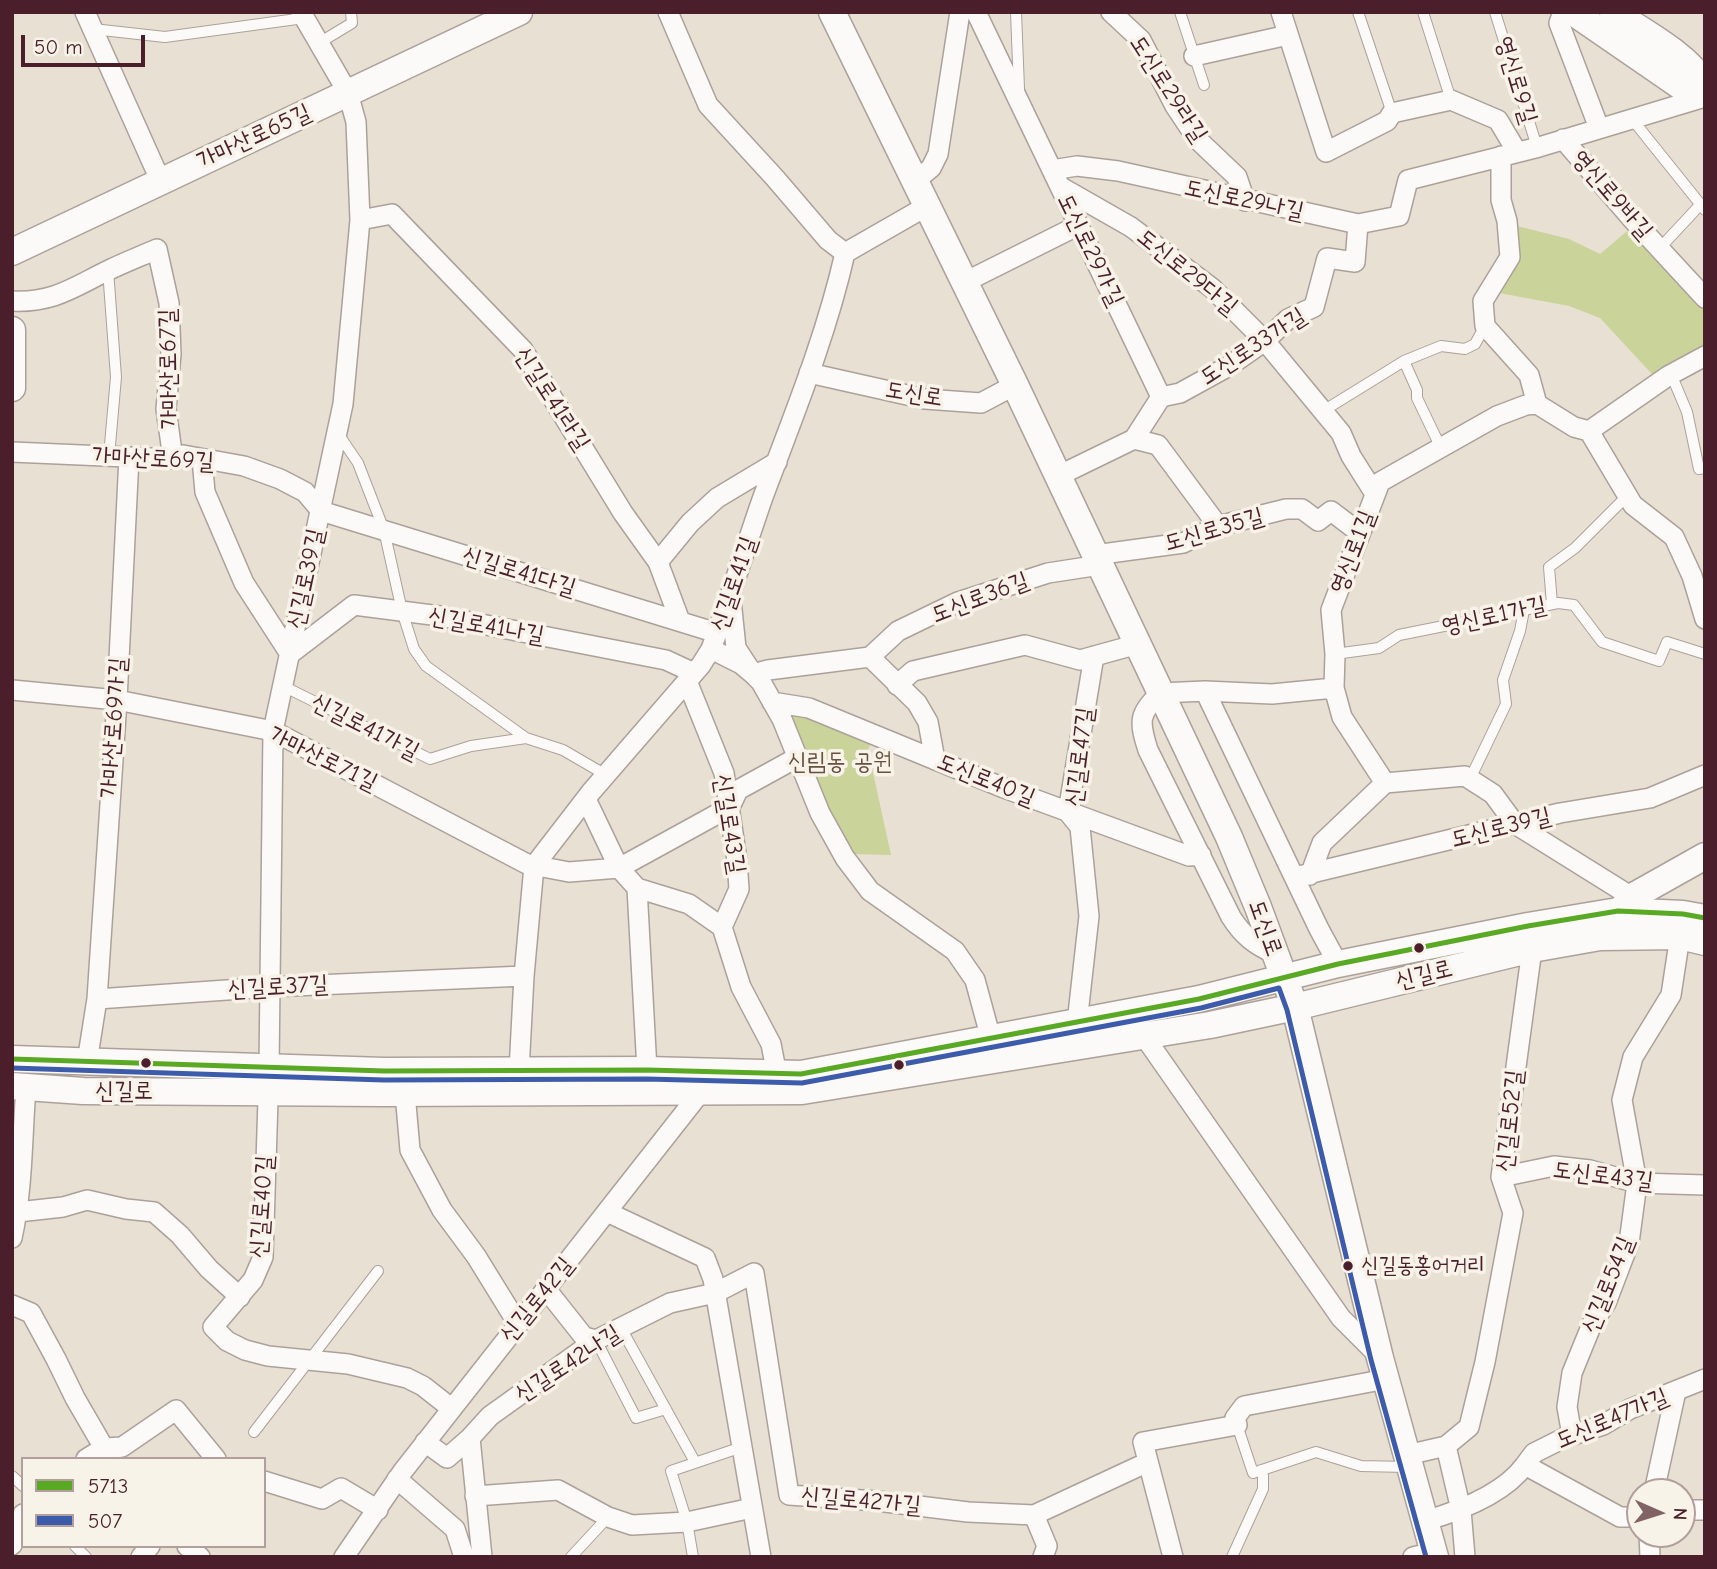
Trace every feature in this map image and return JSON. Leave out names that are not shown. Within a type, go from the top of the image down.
[{"type":"main road","name":"도신로","points":[[832,12],[1015,385],[1230,837],[1280,966],[1295,1007],[1383,1368],[1425,1521],[1427,1555]]},
{"type":"main road","points":[[1573,12],[1682,87],[1705,96]]},
{"type":"main road","points":[[1613,12],[1698,72],[1705,85]]},
{"type":"main road","name":"가마산로65길","points":[[12,252],[504,16]]},
{"type":"main road","points":[[12,330],[12,388]]},
{"type":"main road","points":[[1600,937],[1625,904],[1705,856]]},
{"type":"main road","name":"신길로","points":[[19,1086],[83,1091],[268,1079],[519,1071],[647,1070],[777,1075],[823,1071],[1199,999],[1280,966],[1338,964],[1625,904],[1705,918]]},
{"type":"main road","name":"신길로","points":[[12,1059],[87,1062],[405,1093],[700,1093],[814,1090],[1144,1036],[1295,1007],[1532,949],[1600,937],[1692,939]]},
{"type":"street","points":[[668,12],[708,105],[828,240],[845,253],[927,206]]},
{"type":"street","points":[[915,181],[931,168],[938,154],[960,12]]},
{"type":"street","name":"도신로29가길","points":[[976,12],[1161,397]]},
{"type":"street","name":"도신로29라길","points":[[1111,12],[1141,40],[1175,106],[1197,139],[1237,177],[1245,201]]},
{"type":"street","points":[[1281,12],[1326,152],[1387,121],[1392,113],[1451,100],[1498,120],[1509,154],[1501,200],[1507,220],[1510,257],[1483,301],[1485,326],[1530,376],[1537,404],[1574,427],[1589,431],[1633,505],[1674,537],[1692,576],[1705,619]]},
{"type":"street","points":[[1563,12],[1559,23],[1599,128]]},
{"type":"street","name":"신길로39길","points":[[268,1079],[273,731],[343,404],[360,220],[356,122],[348,93],[303,15]]},
{"type":"street","points":[[89,21],[160,182]]},
{"type":"street","points":[[1194,56],[1288,35]]},
{"type":"street","name":"영신로9바길","points":[[1408,180],[1537,147],[1705,96]]},
{"type":"street","name":"영신로9바길","points":[[1563,139],[1659,249]]},
{"type":"street","name":"도신로29나길","points":[[1056,179],[1077,166],[1118,171],[1358,224],[1399,216],[1408,180]]},
{"type":"street","name":"도신로29다길","points":[[1056,179],[1131,227],[1202,280],[1265,341],[1341,433],[1351,456],[1375,494]]},
{"type":"street","name":"신길로41라길","points":[[360,220],[392,214],[523,350],[623,513],[658,562],[680,621]]},
{"type":"street","name":"도신로33가길","points":[[1161,397],[1180,393],[1229,366],[1265,341],[1288,319],[1314,307],[1327,258],[1355,262],[1358,224]]},
{"type":"street","points":[[965,282],[1079,225]]},
{"type":"street","name":"가마산로67길","points":[[12,301],[32,302],[76,289],[108,270],[157,249],[169,303],[171,355],[166,409],[173,459]]},
{"type":"street","points":[[1659,249],[1705,298]]},
{"type":"street","name":"신길로41길","points":[[534,866],[586,799],[690,677],[714,641],[810,373],[845,253]]},
{"type":"street","points":[[1589,431],[1671,374],[1705,356]]},
{"type":"street","name":"도신로","points":[[810,373],[925,399],[981,403],[1015,385]]},
{"type":"street","points":[[1058,476],[1134,439],[1161,397]]},
{"type":"street","name":"영신로1길","points":[[1385,783],[1342,717],[1334,688],[1335,654],[1331,610],[1375,494],[1380,482],[1440,446],[1497,416],[1526,405],[1537,404]]},
{"type":"street","points":[[1134,439],[1158,445],[1218,526]]},
{"type":"street","name":"가마산로69길","points":[[12,452],[173,459],[183,455],[244,466],[281,479],[304,492],[321,511]]},
{"type":"street","name":"가마산로69가길","points":[[97,999],[117,700],[119,457]]},
{"type":"street","points":[[202,458],[205,492],[244,583],[276,637],[290,654]]},
{"type":"street","points":[[658,562],[690,523],[717,498],[777,462]]},
{"type":"street","name":"도신로35길","points":[[1098,560],[1183,543],[1218,526],[1286,509],[1302,509],[1318,521],[1331,511],[1360,533]]},
{"type":"street","name":"신길로41다길","points":[[321,511],[680,621],[714,641]]},
{"type":"street","name":"도신로36길","points":[[870,657],[898,631],[958,602],[1098,560]]},
{"type":"street","points":[[730,596],[737,648],[753,674]]},
{"type":"street","name":"신길로41나길","points":[[290,654],[354,606],[440,616],[666,660],[690,677]]},
{"type":"street","points":[[714,641],[761,682],[790,733],[820,813],[845,858],[870,891],[955,951],[975,981],[991,1039]]},
{"type":"street","points":[[897,685],[913,671],[1025,645],[1080,660],[1138,644]]},
{"type":"street","name":"신길로47길","points":[[1077,1023],[1089,916],[1080,827],[1068,812],[1094,656]]},
{"type":"street","points":[[753,674],[870,657],[917,703],[928,722],[935,760]]},
{"type":"street","name":"신길로43길","points":[[690,677],[723,774],[737,860],[738,889],[722,927]]},
{"type":"street","points":[[1280,966],[1242,935],[1231,917],[1161,779],[1146,742],[1142,721],[1144,710],[1161,693],[1205,691],[1272,694],[1334,688]]},
{"type":"street","name":"가마산로71길","points":[[12,690],[117,700],[273,731],[534,866]]},
{"type":"street","points":[[1205,691],[1303,876],[1318,929],[1338,964]]},
{"type":"street","name":"도신로40길","points":[[772,702],[809,708],[1068,812],[1189,856],[1201,855]]},
{"type":"street","points":[[519,1071],[523,976],[534,866],[569,872],[620,868],[730,807],[738,790],[798,757]]},
{"type":"street","name":"도신로39길","points":[[1303,876],[1560,813],[1650,798],[1705,775]]},
{"type":"street","points":[[1303,876],[1322,843],[1385,783],[1465,776],[1493,794],[1515,824],[1625,904]]},
{"type":"street","points":[[586,799],[620,868],[637,888],[689,904],[722,927],[741,986],[771,1044],[777,1075]]},
{"type":"street","points":[[637,888],[647,1070]]},
{"type":"street","name":"신길로54길","points":[[1573,1435],[1567,1407],[1572,1373],[1629,1244],[1637,1183],[1622,1100],[1633,1056],[1671,995],[1692,939]]},
{"type":"street","name":"신길로52길","points":[[1446,1447],[1469,1427],[1485,1362],[1513,1213],[1501,1177],[1532,949]]},
{"type":"street","name":"신길로37길","points":[[97,999],[270,987],[523,976]]},
{"type":"street","points":[[87,1062],[97,999]]},
{"type":"street","points":[[1144,1036],[1341,1318],[1383,1368],[1244,1406],[1235,1418],[1237,1425],[1143,1442],[1173,1557]]},
{"type":"street","name":"신길로40길","points":[[268,1079],[263,1257],[253,1280],[213,1327],[227,1341],[245,1350],[268,1356],[348,1364],[407,1378],[423,1386],[451,1408]]},
{"type":"street","points":[[12,1238],[18,1212],[19,1086]]},
{"type":"street","points":[[405,1093],[410,1150],[442,1210],[476,1256],[518,1324]]},
{"type":"street","name":"신길로42길","points":[[344,1557],[397,1479],[451,1408],[700,1093]]},
{"type":"street","name":"도신로43길","points":[[1501,1177],[1553,1167],[1590,1170],[1637,1183],[1705,1185]]},
{"type":"street","points":[[18,1212],[64,1207],[88,1200],[154,1212],[240,1297]]},
{"type":"street","points":[[607,1212],[705,1258],[715,1293],[761,1557]]},
{"type":"street","name":"신길로42가길","points":[[715,1293],[754,1273],[789,1495],[877,1501],[968,1512],[1034,1515],[1148,1462]]},
{"type":"street","points":[[546,1289],[584,1337],[596,1340]]},
{"type":"street","name":"신길로42나길","points":[[425,1442],[447,1458],[490,1416],[596,1340],[670,1303],[715,1293]]},
{"type":"street","points":[[12,1305],[31,1313],[108,1453],[122,1447],[176,1410],[218,1457]]},
{"type":"street","name":"도신로47가길","points":[[1425,1521],[1461,1510],[1516,1478],[1534,1453],[1573,1435],[1603,1426],[1630,1409],[1705,1379]]},
{"type":"street","points":[[1657,1478],[1676,1391]]},
{"type":"street","points":[[470,1438],[475,1496],[472,1551]]},
{"type":"street","points":[[1409,1461],[1446,1447],[1461,1510],[1465,1557]]},
{"type":"street","points":[[1525,1465],[1620,1517],[1626,1517]]},
{"type":"street","points":[[397,1479],[455,1529],[472,1551]]},
{"type":"street","points":[[266,1482],[322,1499],[341,1488],[377,1510]]},
{"type":"street","points":[[475,1496],[558,1490],[608,1517],[632,1525],[687,1521],[752,1508]]},
{"type":"street","points":[[1034,1515],[1047,1546],[1043,1557]]},
{"type":"street","points":[[12,1545],[21,1520]]},
{"type":"lane","points":[[319,43],[352,23],[351,12]]},
{"type":"lane","name":"도신로29가길","points":[[1016,12],[1020,102]]},
{"type":"lane","points":[[1180,12],[1204,85]]},
{"type":"lane","points":[[1358,12],[1392,113]]},
{"type":"lane","points":[[1423,12],[1451,100]]},
{"type":"lane","name":"영신로9길","points":[[1495,12],[1537,147]]},
{"type":"lane","points":[[89,21],[165,37],[303,15]]},
{"type":"lane","name":"영신로9바길","points":[[1631,119],[1702,207],[1659,249]]},
{"type":"lane","points":[[108,270],[119,457]]},
{"type":"lane","points":[[1323,411],[1404,361],[1441,346],[1465,349],[1475,344],[1485,326]]},
{"type":"lane","points":[[1404,361],[1440,446]]},
{"type":"lane","points":[[1671,374],[1687,412],[1699,469],[1705,468]]},
{"type":"lane","points":[[337,432],[358,463],[384,530],[402,611],[414,649],[426,666],[526,738]]},
{"type":"lane","points":[[1552,604],[1549,567],[1575,548],[1628,495]]},
{"type":"lane","name":"영신로1가길","points":[[1335,654],[1378,648],[1399,635],[1552,604],[1574,605],[1602,642],[1659,661],[1667,642],[1705,653]]},
{"type":"lane","points":[[1470,779],[1506,704],[1503,680],[1520,631],[1524,610]]},
{"type":"lane","name":"신길로41가길","points":[[283,686],[430,759],[471,747],[526,738],[563,750],[606,775]]},
{"type":"lane","points":[[254,1432],[377,1270]]},
{"type":"lane","points":[[621,1328],[695,1462]]},
{"type":"lane","points":[[596,1340],[636,1418],[666,1409]]},
{"type":"lane","points":[[1237,1425],[1253,1473],[1316,1452],[1361,1466],[1409,1461]]},
{"type":"lane","points":[[693,1557],[687,1521],[671,1471],[742,1447]]},
{"type":"lane","points":[[1232,1557],[1262,1489],[1261,1470]]},
{"type":"lane","points":[[571,1557],[608,1517]]},
{"type":"green space","points":[[1513,225],[1569,239],[1600,254],[1632,227],[1705,303],[1705,347],[1652,374],[1600,318],[1569,306],[1494,292]]},
{"type":"green space","name":"신림동 공원","points":[[781,708],[872,739],[868,750],[891,855],[851,854]]},
{"type":"transit line","name":"5713","points":[[12,1059],[384,1071],[647,1070],[801,1074],[1199,999],[1338,964],[1528,926],[1618,911],[1683,914],[1705,918]]},
{"type":"transit line","name":"507","points":[[12,1068],[384,1080],[647,1079],[802,1083],[1201,1008],[1279,988],[1287,1010],[1371,1360],[1426,1557]]},
{"type":"place","name":"신길동홍어거리","points":[[1348,1266]]}]
